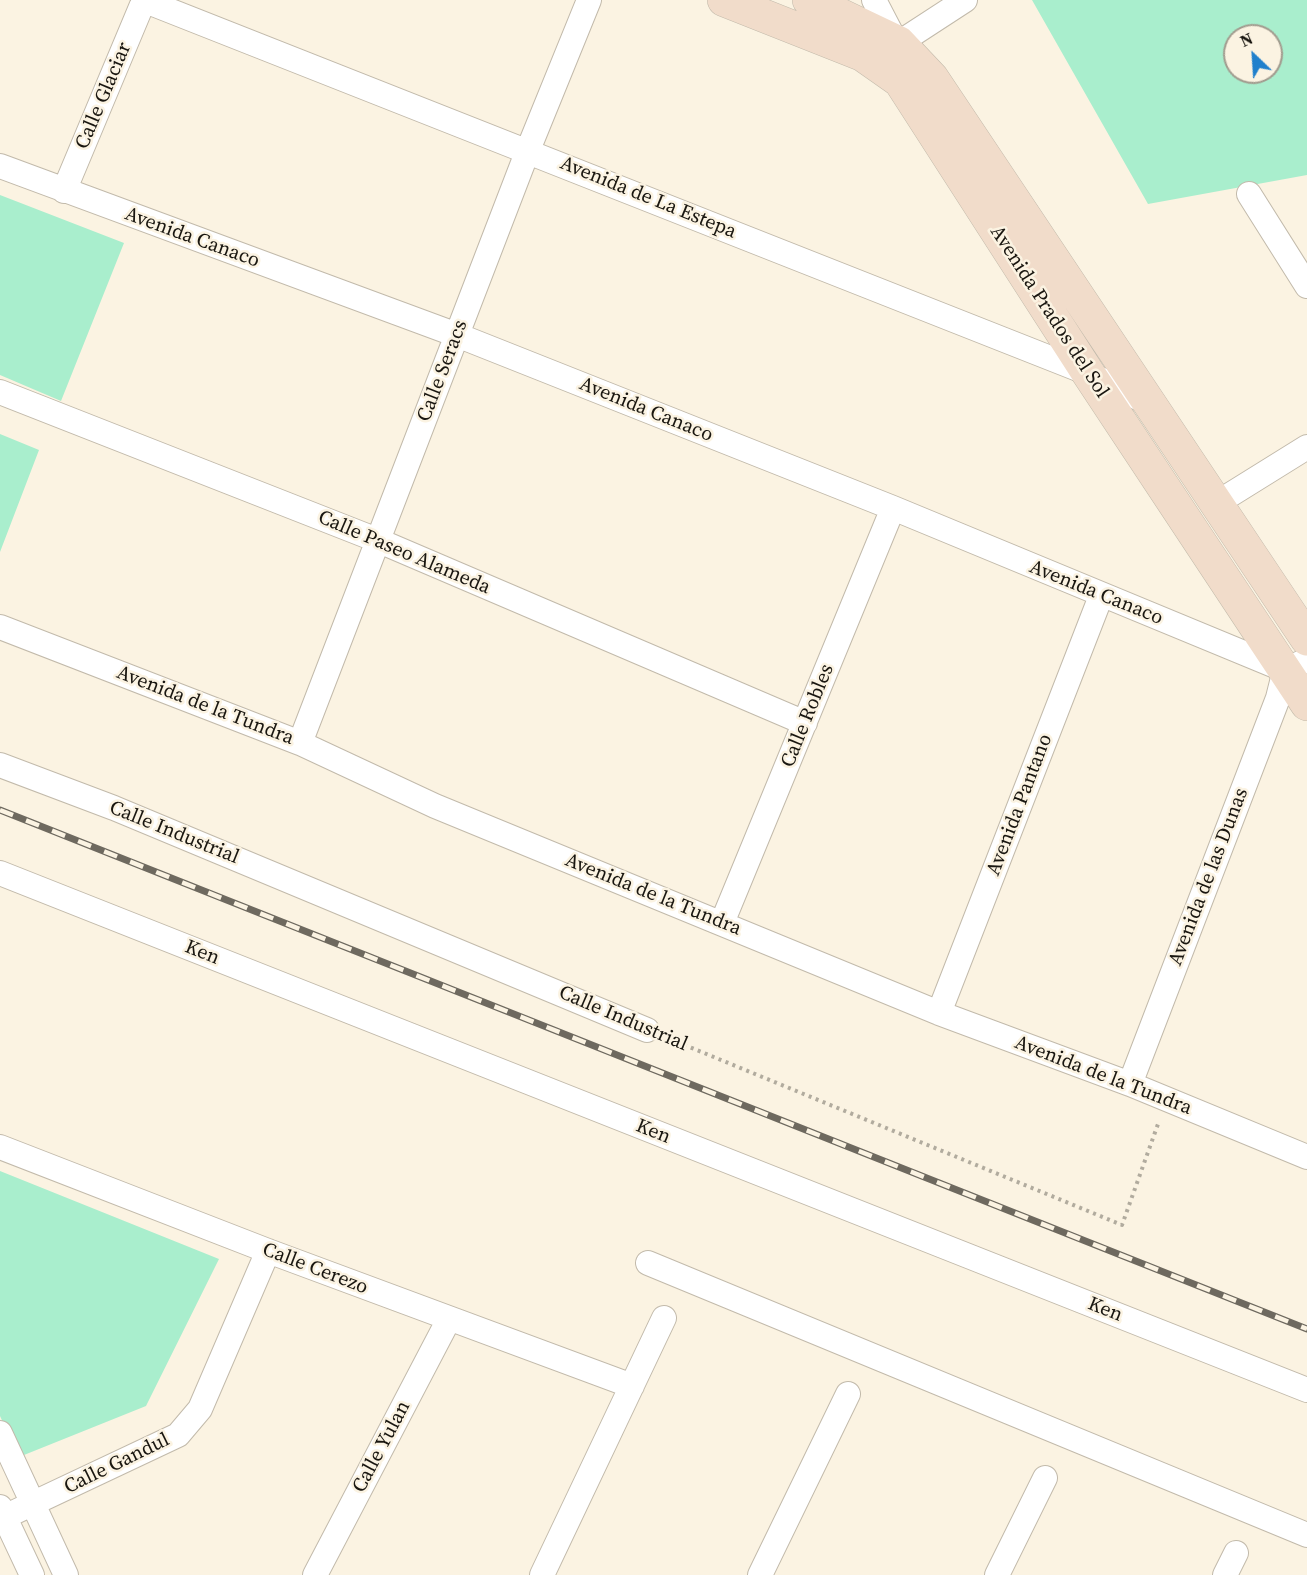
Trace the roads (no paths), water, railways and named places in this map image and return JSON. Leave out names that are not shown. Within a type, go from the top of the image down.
[{"type":"street","name":"Avenida de La Estepa","points":[[143,0],[528,150],[1088,373],[1150,404]]},
{"type":"street","name":"Calle Glaciar","points":[[64,191],[143,0]]},
{"type":"street","name":"Calle Seracs","points":[[300,743],[528,150],[589,0]]},
{"type":"street","name":"Avenida Prados del Sol","points":[[724,0],[863,55],[900,81],[1088,373],[1296,665],[1307,704]]},
{"type":"street","name":"Avenida Prados del Sol","points":[[809,0],[899,43],[932,78],[1307,639]]},
{"type":"street","points":[[874,0],[899,43],[900,81]]},
{"type":"street","points":[[899,43],[965,0]]},
{"type":"street","name":"Avenida Canaco","points":[[0,166],[457,335],[893,508],[1101,596],[1296,665]]},
{"type":"street","points":[[1249,194],[1306,284]]},
{"type":"street","name":"Calle Paseo Alameda","points":[[0,392],[377,540],[805,723]]},
{"type":"street","points":[[1217,503],[1307,447]]},
{"type":"street","name":"Calle Robles","points":[[722,923],[893,508]]},
{"type":"street","name":"Avenida Pantano","points":[[939,1013],[1101,596]]},
{"type":"street","name":"Avenida de la Tundra","points":[[0,627],[300,743],[435,806],[939,1013],[1130,1084],[1307,1157]]},
{"type":"street","name":"Avenida de las Dunas","points":[[1130,1084],[1278,698],[1296,665]]},
{"type":"street","name":"Calle Industrial","points":[[0,765],[114,808],[647,1030]]},
{"type":"street","name":"Ken","points":[[0,873],[1307,1390]]},
{"type":"street","name":"Calle Cerezo","points":[[0,1147],[268,1251],[632,1386]]},
{"type":"street","name":"Calle Gandul","points":[[2,1514],[33,1505],[178,1435],[190,1424],[200,1409],[268,1251]]},
{"type":"street","points":[[648,1263],[1307,1535]]},
{"type":"street","name":"Calle Yulan","points":[[315,1575],[449,1318]]},
{"type":"street","points":[[542,1575],[664,1318]]},
{"type":"street","points":[[760,1575],[848,1394]]},
{"type":"street","points":[[0,1433],[66,1575]]},
{"type":"street","points":[[997,1575],[1044,1478]]},
{"type":"street","points":[[2,1514],[32,1575]]},
{"type":"street","points":[[1225,1575],[1236,1553]]},
{"type":"railway","points":[[0,810],[1307,1329]]}]
